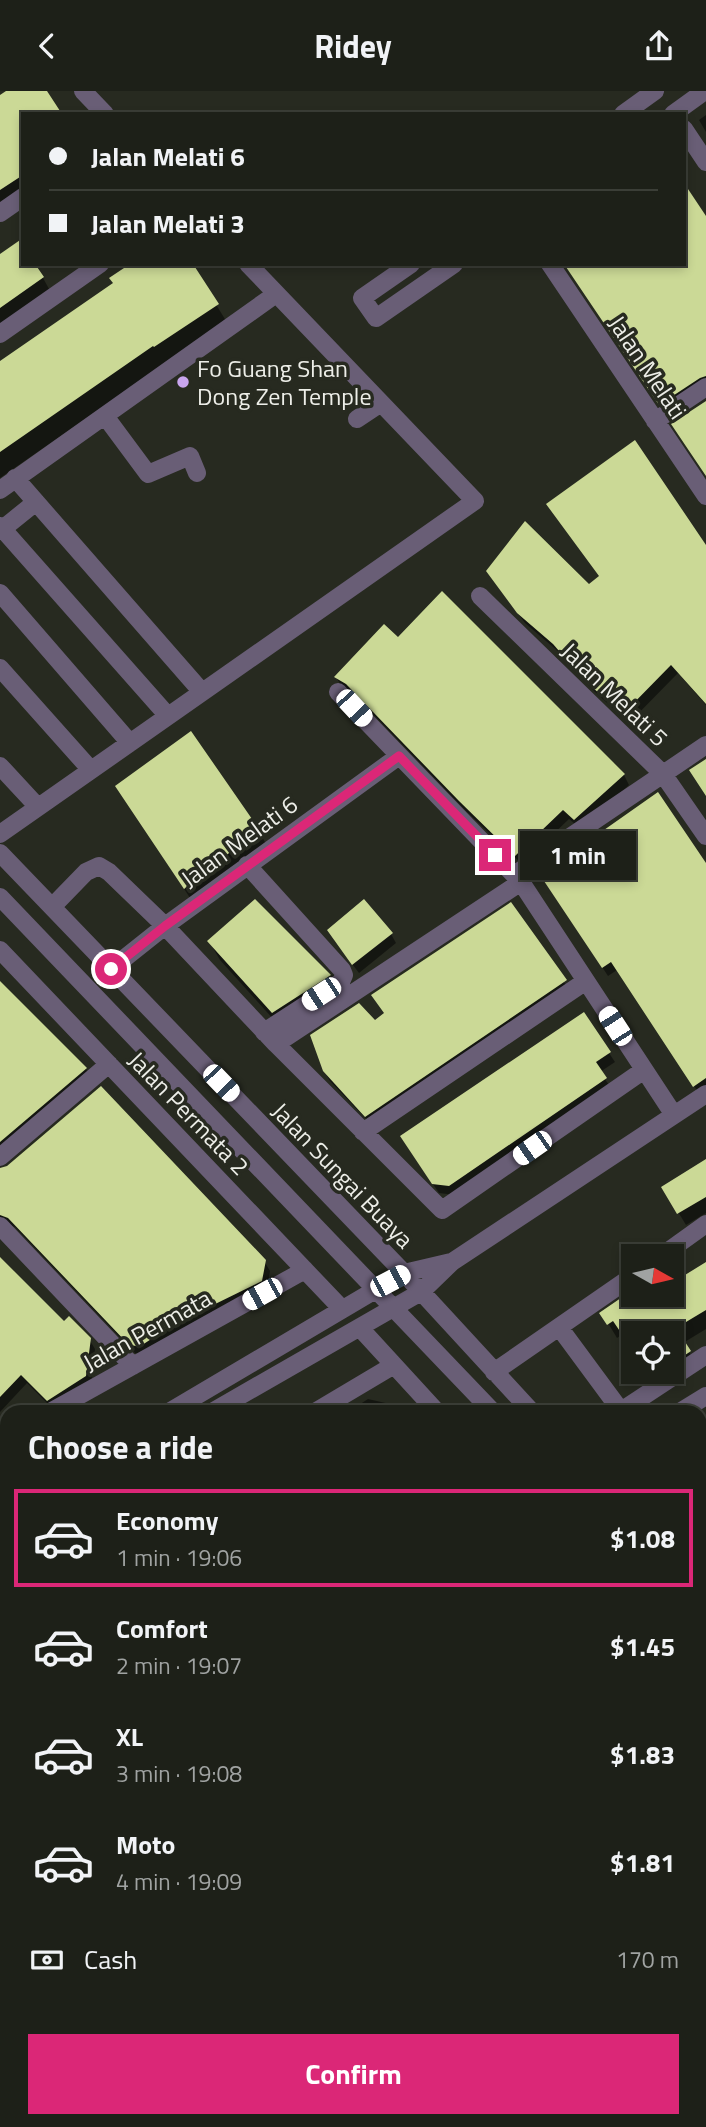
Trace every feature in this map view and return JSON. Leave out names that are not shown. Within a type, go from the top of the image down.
[{"type":"street","points":[[83,91],[103,112]]},
{"type":"street","points":[[626,112],[655,91]]},
{"type":"street","points":[[677,112],[705,91]]},
{"type":"street","points":[[686,132],[706,162]]},
{"type":"street","points":[[0,213],[21,198]]},
{"type":"street","points":[[0,334],[97,266]]},
{"type":"street","points":[[0,834],[475,501],[250,266]]},
{"type":"street","points":[[408,266],[362,299],[376,318],[451,266]]},
{"type":"street","name":"Jalan Melati","points":[[551,266],[706,496]]},
{"type":"street","points":[[0,490],[276,294]]},
{"type":"street","points":[[655,421],[706,387]]},
{"type":"street","points":[[357,419],[381,403]]},
{"type":"street","points":[[105,416],[148,474],[190,456],[197,473]]},
{"type":"street","points":[[15,478],[202,692]]},
{"type":"street","points":[[36,502],[1,529],[168,716]]},
{"type":"street","points":[[0,593],[130,743]]},
{"type":"street","name":"Jalan Melati 5","points":[[480,596],[663,774],[706,836]]},
{"type":"street","points":[[0,668],[91,770]]},
{"type":"street","points":[[338,692],[518,879],[674,1115]]},
{"type":"street","points":[[270,1038],[518,879],[706,745]]},
{"type":"street","name":"Jalan Melati 6","points":[[111,969],[247,865],[399,756]]},
{"type":"street","points":[[0,766],[38,807]]},
{"type":"street","name":"Jalan Sungai Buaya","points":[[0,853],[404,1273],[525,1405]]},
{"type":"street","points":[[247,865],[344,975],[341,982],[270,1038]]},
{"type":"street","points":[[52,907],[86,872],[99,866],[110,872],[165,926],[270,1038],[442,1210],[644,1070]]},
{"type":"street","points":[[0,897],[486,1405]]},
{"type":"street","name":"Jalan Permata 2","points":[[0,950],[342,1309]]},
{"type":"street","points":[[363,1132],[586,981]]},
{"type":"street","points":[[0,1157],[109,1064]]},
{"type":"street","points":[[224,1405],[421,1291],[452,1262],[706,1094]]},
{"type":"street","points":[[678,1244],[706,1224]]},
{"type":"street","points":[[0,1226],[133,1366]]},
{"type":"street","points":[[181,1405],[404,1273],[452,1262]]},
{"type":"street","name":"Jalan Permata","points":[[63,1405],[305,1270]]},
{"type":"street","points":[[494,1372],[621,1284]]},
{"type":"street","points":[[559,1327],[617,1405]]},
{"type":"street","points":[[360,1328],[431,1405]]},
{"type":"street","points":[[630,1405],[706,1355]]},
{"type":"street","points":[[327,1405],[394,1365]]},
{"type":"building","points":[[6,91],[47,91],[61,112],[21,112],[21,176],[0,190],[0,95]]},
{"type":"building","points":[[686,186],[706,216],[706,376],[659,405],[565,266],[686,266]]},
{"type":"building","points":[[21,239],[21,266],[36,266],[44,277],[0,308],[0,254]]},
{"type":"building","points":[[127,266],[194,266],[219,304],[153,346],[0,452],[0,361],[113,283],[109,278]]},
{"type":"building","points":[[706,401],[706,476],[671,424]]},
{"type":"building","points":[[635,440],[706,545],[706,704],[671,665],[623,714],[585,681],[553,644],[517,613],[486,571],[525,521],[589,584],[599,576],[546,504]]},
{"type":"building","points":[[442,591],[625,774],[574,820],[563,810],[515,856],[346,684],[334,677],[384,624],[398,637]]},
{"type":"building","points":[[191,731],[259,829],[184,889],[115,786]]},
{"type":"building","points":[[706,759],[706,796],[689,770]]},
{"type":"building","points":[[658,792],[706,863],[706,1078],[693,1087],[611,962],[602,968],[540,875]]},
{"type":"building","points":[[255,899],[331,975],[272,1013],[207,941]]},
{"type":"building","points":[[364,899],[393,933],[352,965],[327,930]]},
{"type":"building","points":[[511,902],[567,980],[365,1117],[323,1071],[310,1035],[359,1003],[375,1020],[384,1013],[371,995]]},
{"type":"building","points":[[0,981],[87,1068],[0,1142]]},
{"type":"building","points":[[584,1012],[611,1052],[596,1062],[607,1078],[449,1186],[432,1184],[400,1136]]},
{"type":"building","points":[[101,1086],[266,1260],[262,1281],[205,1309],[202,1306],[139,1347],[128,1344],[8,1218],[0,1215],[0,1168],[7,1166]]},
{"type":"building","points":[[706,1159],[706,1197],[677,1214],[661,1187]]},
{"type":"building","points":[[0,1257],[64,1321],[69,1316],[91,1338],[86,1376],[47,1401],[21,1375],[0,1397]]},
{"type":"building","points":[[706,1262],[706,1310],[684,1323],[684,1321],[621,1321],[621,1333],[613,1321],[607,1325],[599,1313],[621,1298],[621,1307],[684,1307],[684,1276]]},
{"type":"building","points":[[684,1340],[691,1351],[684,1356]]},
{"type":"place","name":"Fo Guang Shan Dong Zen Temple","points":[[183,382]]},
{"type":"route","points":[[111,969],[247,865],[399,756],[495,855]]}]
